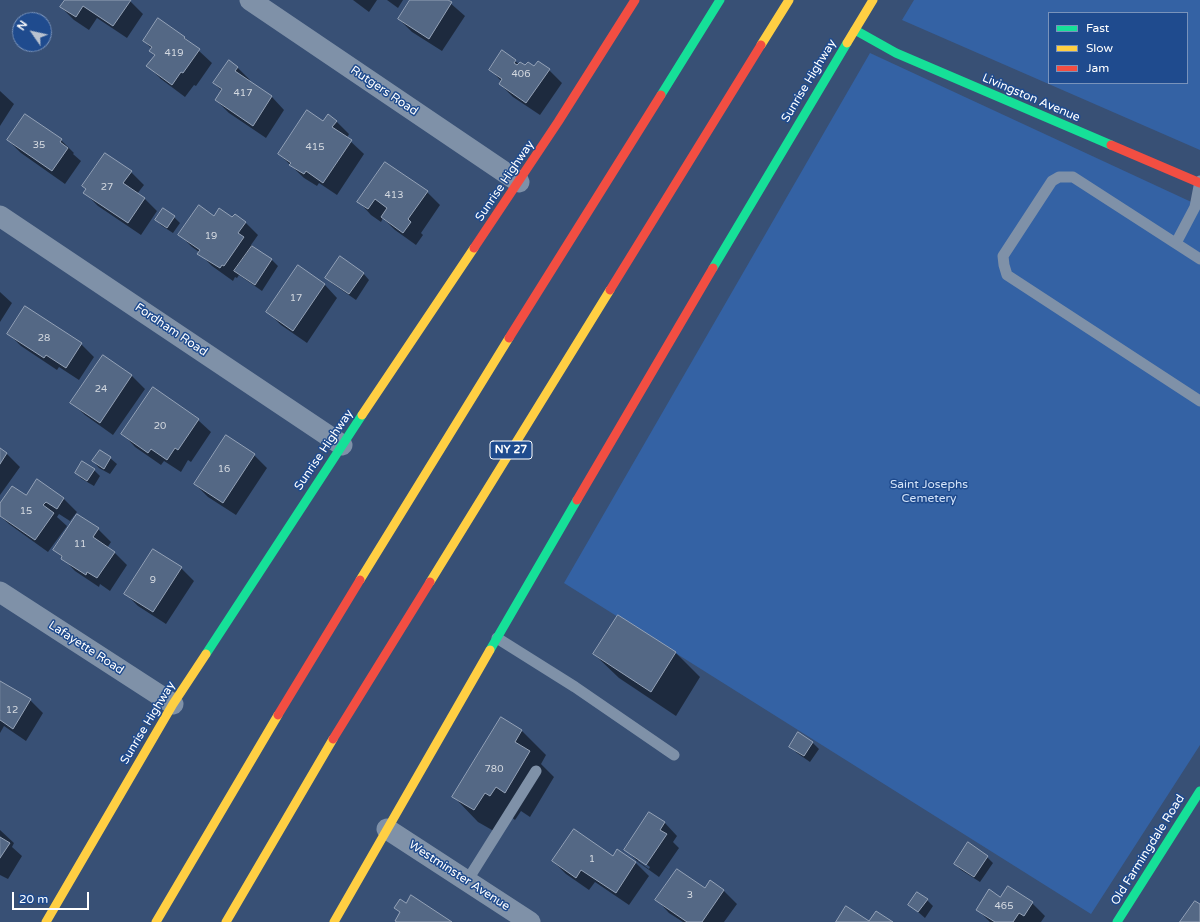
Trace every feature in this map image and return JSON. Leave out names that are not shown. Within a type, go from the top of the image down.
[{"type":"main road","name":"Sunrise Highway","points":[[46,922],[173,704],[342,444],[519,182],[635,0]]},
{"type":"main road","points":[[156,922],[348,600],[720,0]]},
{"type":"main road","name":"NY 27","points":[[226,922],[350,711],[789,0]]},
{"type":"main road","name":"Sunrise Highway","points":[[334,922],[497,638],[765,178],[873,0]]},
{"type":"main road","name":"Livingston Avenue","points":[[855,30],[896,53],[1200,182]]},
{"type":"main road","name":"Old Farmingdale Road","points":[[1117,922],[1200,792]]},
{"type":"street","name":"Rutgers Road","points":[[250,0],[519,182]]},
{"type":"street","name":"Fordham Road","points":[[0,216],[342,444]]},
{"type":"street","name":"Lafayette Road","points":[[0,592],[173,704]]},
{"type":"street","name":"Westminster Avenue","points":[[387,829],[530,922]]},
{"type":"lane","points":[[1200,259],[1074,177],[1059,177],[1052,181],[1003,256],[1007,275],[1200,401]]},
{"type":"lane","points":[[1176,242],[1195,207],[1200,182]]},
{"type":"lane","points":[[497,638],[575,687],[674,755]]},
{"type":"lane","points":[[467,881],[536,771]]},
{"type":"green space","points":[[914,0],[1200,0],[1200,150],[1049,84],[1188,84],[1188,12],[1048,12],[1048,84],[902,20]]},
{"type":"green space","name":"Saint Josephs Cemetery","points":[[870,53],[1200,206],[1200,745],[1091,914],[564,583]]},
{"type":"building","points":[[65,0],[131,0],[113,26],[83,6],[76,17],[60,7]]},
{"type":"building","points":[[410,0],[448,0],[452,2],[429,39],[398,19]]},
{"type":"building","points":[[158,18],[200,49],[183,73],[181,72],[172,85],[146,66],[155,55],[149,51],[152,47],[143,41]]},
{"type":"building","points":[[502,50],[516,60],[514,63],[517,65],[520,62],[525,65],[528,62],[534,66],[538,61],[550,69],[526,103],[499,84],[502,79],[489,70]]},
{"type":"building","points":[[229,60],[238,67],[235,71],[272,96],[253,126],[215,100],[222,89],[213,83]]},
{"type":"building","points":[[307,110],[323,121],[328,114],[337,121],[332,127],[352,140],[323,183],[306,171],[304,174],[289,165],[291,163],[278,154]]},
{"type":"building","points":[[25,114],[62,139],[60,142],[68,148],[52,171],[7,140]]},
{"type":"building","points":[[105,153],[132,171],[123,183],[145,198],[128,223],[83,193],[86,189],[82,186]]},
{"type":"building","points":[[385,162],[428,191],[408,219],[411,222],[403,233],[381,217],[387,208],[375,199],[368,209],[357,202]]},
{"type":"building","points":[[199,205],[214,216],[219,208],[232,217],[235,214],[246,222],[238,233],[244,237],[224,266],[222,265],[220,268],[197,254],[200,250],[178,235]]},
{"type":"building","points":[[163,208],[175,216],[167,228],[155,220]]},
{"type":"building","points":[[252,246],[272,259],[255,285],[234,271]]},
{"type":"building","points":[[340,256],[364,273],[349,294],[325,278]]},
{"type":"building","points":[[298,265],[325,284],[293,331],[266,312]]},
{"type":"building","points":[[25,306],[82,343],[66,368],[46,355],[44,358],[7,334]]},
{"type":"building","points":[[103,355],[132,375],[100,423],[70,403]]},
{"type":"building","points":[[153,387],[199,419],[178,450],[175,448],[167,460],[151,449],[148,453],[121,434]]},
{"type":"building","points":[[226,435],[255,454],[223,503],[194,484]]},
{"type":"building","points":[[0,448],[7,453],[0,464]]},
{"type":"building","points":[[100,450],[111,457],[104,469],[92,461]]},
{"type":"building","points":[[82,461],[95,469],[87,481],[75,473]]},
{"type":"building","points":[[37,479],[64,498],[57,509],[46,502],[43,505],[54,513],[35,540],[0,516],[0,503],[12,486],[26,495]]},
{"type":"building","points":[[77,514],[99,528],[93,537],[115,552],[97,578],[87,572],[86,575],[61,559],[62,556],[53,550]]},
{"type":"building","points":[[153,549],[182,567],[153,612],[124,594]]},
{"type":"building","points":[[618,615],[676,652],[651,692],[593,654]]},
{"type":"building","points":[[0,681],[31,699],[13,729],[0,720]]},
{"type":"building","points":[[501,717],[522,730],[515,742],[530,751],[505,793],[496,787],[490,796],[485,793],[474,810],[452,797]]},
{"type":"building","points":[[798,732],[813,742],[804,756],[789,747]]},
{"type":"building","points":[[649,812],[665,822],[660,830],[667,834],[646,865],[624,850]]},
{"type":"building","points":[[574,829],[613,856],[617,849],[636,862],[616,893],[581,870],[576,878],[552,861]]},
{"type":"building","points":[[0,837],[10,843],[0,858]]},
{"type":"building","points":[[968,842],[988,856],[974,877],[954,864]]},
{"type":"building","points":[[677,869],[705,888],[710,880],[724,890],[702,922],[687,922],[655,900]]},
{"type":"building","points":[[1008,886],[1033,902],[1024,916],[1019,913],[1013,922],[995,922],[976,910],[989,889],[1000,897]]},
{"type":"building","points":[[917,892],[928,899],[918,912],[908,905]]},
{"type":"building","points":[[411,895],[452,922],[395,921],[400,912],[394,908],[400,899],[406,903]]},
{"type":"building","points":[[1195,901],[1200,904],[1200,922],[1180,922]]},
{"type":"building","points":[[846,906],[869,921],[876,911],[893,922],[836,922]]},
{"type":"traffic: fast","points":[[661,95],[720,0]]},
{"type":"traffic: fast","points":[[855,30],[896,53],[1111,145]]},
{"type":"traffic: fast","points":[[713,268],[847,43]]},
{"type":"traffic: fast","points":[[206,654],[362,415]]},
{"type":"traffic: fast","points":[[490,650],[577,500]]},
{"type":"traffic: fast","points":[[1117,922],[1200,791]]},
{"type":"traffic: slow","points":[[761,45],[789,0]]},
{"type":"traffic: slow","points":[[847,43],[873,0]]},
{"type":"traffic: slow","points":[[362,415],[474,248]]},
{"type":"traffic: slow","points":[[430,582],[610,290]]},
{"type":"traffic: slow","points":[[360,580],[509,338]]},
{"type":"traffic: slow","points":[[334,922],[490,650]]},
{"type":"traffic: slow","points":[[46,922],[173,704],[206,654]]},
{"type":"traffic: slow","points":[[156,922],[278,715]]},
{"type":"traffic: slow","points":[[226,922],[333,739]]},
{"type":"traffic: jam","points":[[474,248],[558,122],[635,0]]},
{"type":"traffic: jam","points":[[610,290],[761,45]]},
{"type":"traffic: jam","points":[[509,338],[661,95]]},
{"type":"traffic: jam","points":[[1111,145],[1200,183]]},
{"type":"traffic: jam","points":[[577,500],[713,268]]},
{"type":"traffic: jam","points":[[278,715],[360,580]]},
{"type":"traffic: jam","points":[[333,739],[430,582]]}]
